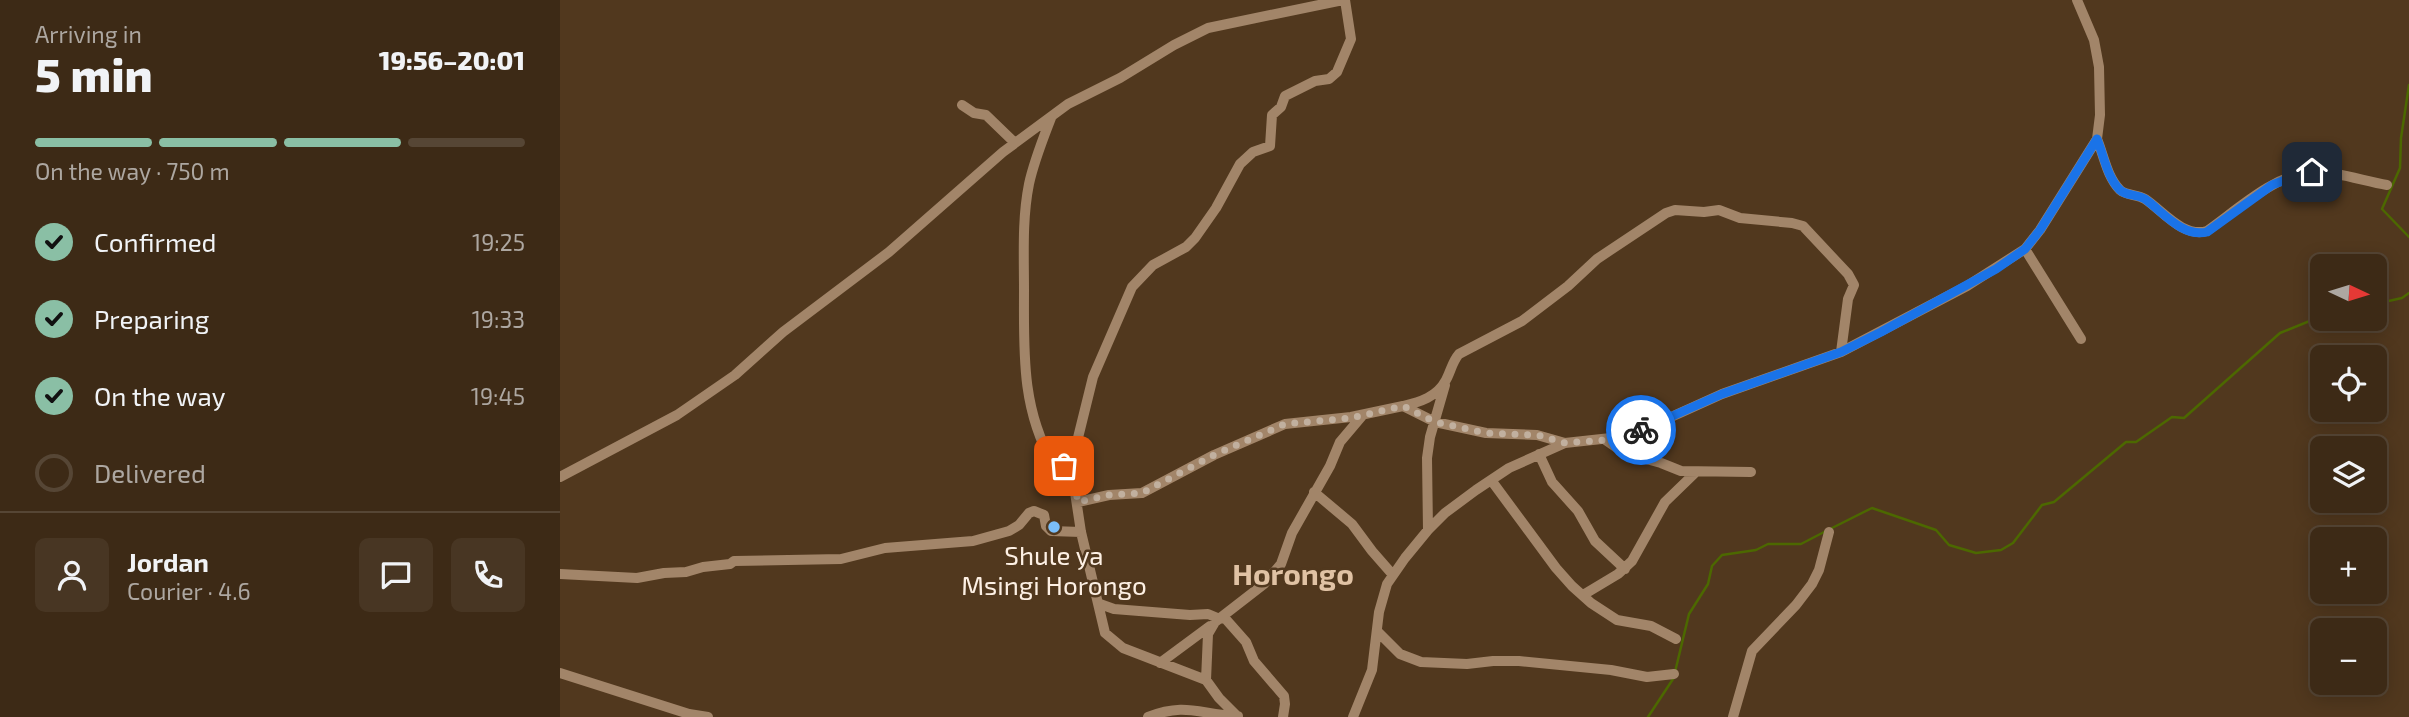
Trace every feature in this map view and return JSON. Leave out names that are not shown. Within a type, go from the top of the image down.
[{"type":"street","points":[[560,477],[677,415],[735,376],[774,339],[889,252],[1015,143],[1085,94],[1120,78],[1205,29],[1344,0],[1351,39],[1338,72],[1329,79],[1315,81],[1285,96],[1281,107],[1272,115],[1270,146],[1253,152],[1240,164],[1216,208],[1195,238],[1186,247],[1144,272],[1126,297],[1093,377],[1071,466],[1094,593],[1100,604],[1103,629],[1108,637],[1123,648],[1206,680],[1238,717]]},
{"type":"street","points":[[1353,717],[1372,670],[1381,603],[1393,575],[1428,530],[1445,513],[1491,480],[1509,468],[1565,443],[1629,436],[1722,394],[1841,352],[1967,286],[2025,249],[2040,230],[2097,139],[2100,115],[2099,67],[2094,40],[2077,0]]},
{"type":"street","points":[[962,104],[974,113],[986,115],[1015,143]]},
{"type":"street","points":[[1051,118],[1036,157],[1025,212],[1023,348],[1028,397],[1036,425],[1053,463],[1057,466],[1071,466]]},
{"type":"street","points":[[2097,139],[2110,177],[2121,192],[2143,197],[2185,229],[2198,232],[2207,232],[2272,185],[2298,175],[2325,173],[2387,185]]},
{"type":"street","points":[[1428,530],[1427,458],[1445,381],[1454,360],[1459,354],[1522,321],[1598,259],[1666,213],[1675,210],[1718,210],[1740,218],[1792,223],[1806,229],[1848,274],[1854,285],[1848,299],[1841,352]]},
{"type":"street","points":[[2025,249],[2081,339]]},
{"type":"street","points":[[1078,502],[1109,495],[1142,493],[1214,455],[1285,424],[1362,416],[1403,406],[1429,397],[1445,381]]},
{"type":"street","points":[[1403,406],[1435,422],[1486,433],[1537,435],[1565,443]]},
{"type":"street","points":[[1160,663],[1272,576],[1281,564],[1292,533],[1330,466],[1340,442],[1362,416]]},
{"type":"street","points":[[1604,439],[1624,453],[1682,471],[1751,472]]},
{"type":"street","points":[[1538,454],[1552,482],[1578,511],[1595,541],[1625,569]]},
{"type":"street","points":[[1583,595],[1625,569],[1638,553],[1665,502],[1696,472]]},
{"type":"street","points":[[1491,480],[1556,568],[1591,603],[1616,620],[1651,626],[1676,639]]},
{"type":"street","points":[[1314,492],[1345,516],[1393,575]]},
{"type":"street","points":[[560,574],[637,578],[730,564],[734,561],[841,559],[885,548],[973,541],[994,536],[1013,528],[1034,511],[1044,515],[1046,526],[1051,531],[1081,532]]},
{"type":"street","points":[[1733,717],[1752,651],[1796,606],[1812,584],[1819,570],[1829,532]]},
{"type":"street","points":[[1100,604],[1114,609],[1208,614],[1219,619],[1247,642],[1254,661],[1284,696],[1283,717]]},
{"type":"street","points":[[1206,680],[1206,637],[1219,619]]},
{"type":"street","points":[[1378,632],[1399,654],[1421,662],[1467,664],[1519,661],[1611,670],[1647,677],[1674,674]]},
{"type":"street","points":[[560,673],[689,714],[708,717]]},
{"type":"street","points":[[1148,717],[1177,709],[1191,709],[1202,714],[1238,717]]},
{"type":"waterway","points":[[2409,85],[2401,138],[2400,168],[2382,209],[2409,237]]},
{"type":"waterway","points":[[2387,301],[2402,298],[2409,293]]},
{"type":"waterway","points":[[1832,528],[1872,508],[1936,530],[1949,545],[1976,553],[2001,550],[2013,543],[2042,505],[2054,502],[2126,442],[2136,442],[2172,417],[2184,418],[2280,333],[2310,321]]},
{"type":"waterway","points":[[1675,672],[1689,614],[1708,584],[1712,566],[1722,555],[1756,550],[1768,544],[1801,544],[1826,531]]},
{"type":"waterway","points":[[1648,717],[1673,679]]},
{"type":"way so far","points":[[1064,466],[1071,466],[1078,502],[1109,495],[1142,493],[1214,455],[1256,439],[1285,424],[1351,418],[1403,406],[1435,422],[1486,433],[1537,435],[1559,439],[1565,443],[1619,439],[1641,430]]},
{"type":"place","name":"Shule ya Msingi Horongo","points":[[1054,527]]},
{"type":"district","name":"Horongo","points":[[1293,573]]},
{"type":"route","points":[[1641,430],[1722,394],[1841,352],[1967,286],[2014,258],[2040,230],[2097,139],[2110,177],[2121,192],[2143,197],[2185,229],[2202,233],[2272,185],[2312,172]]}]
